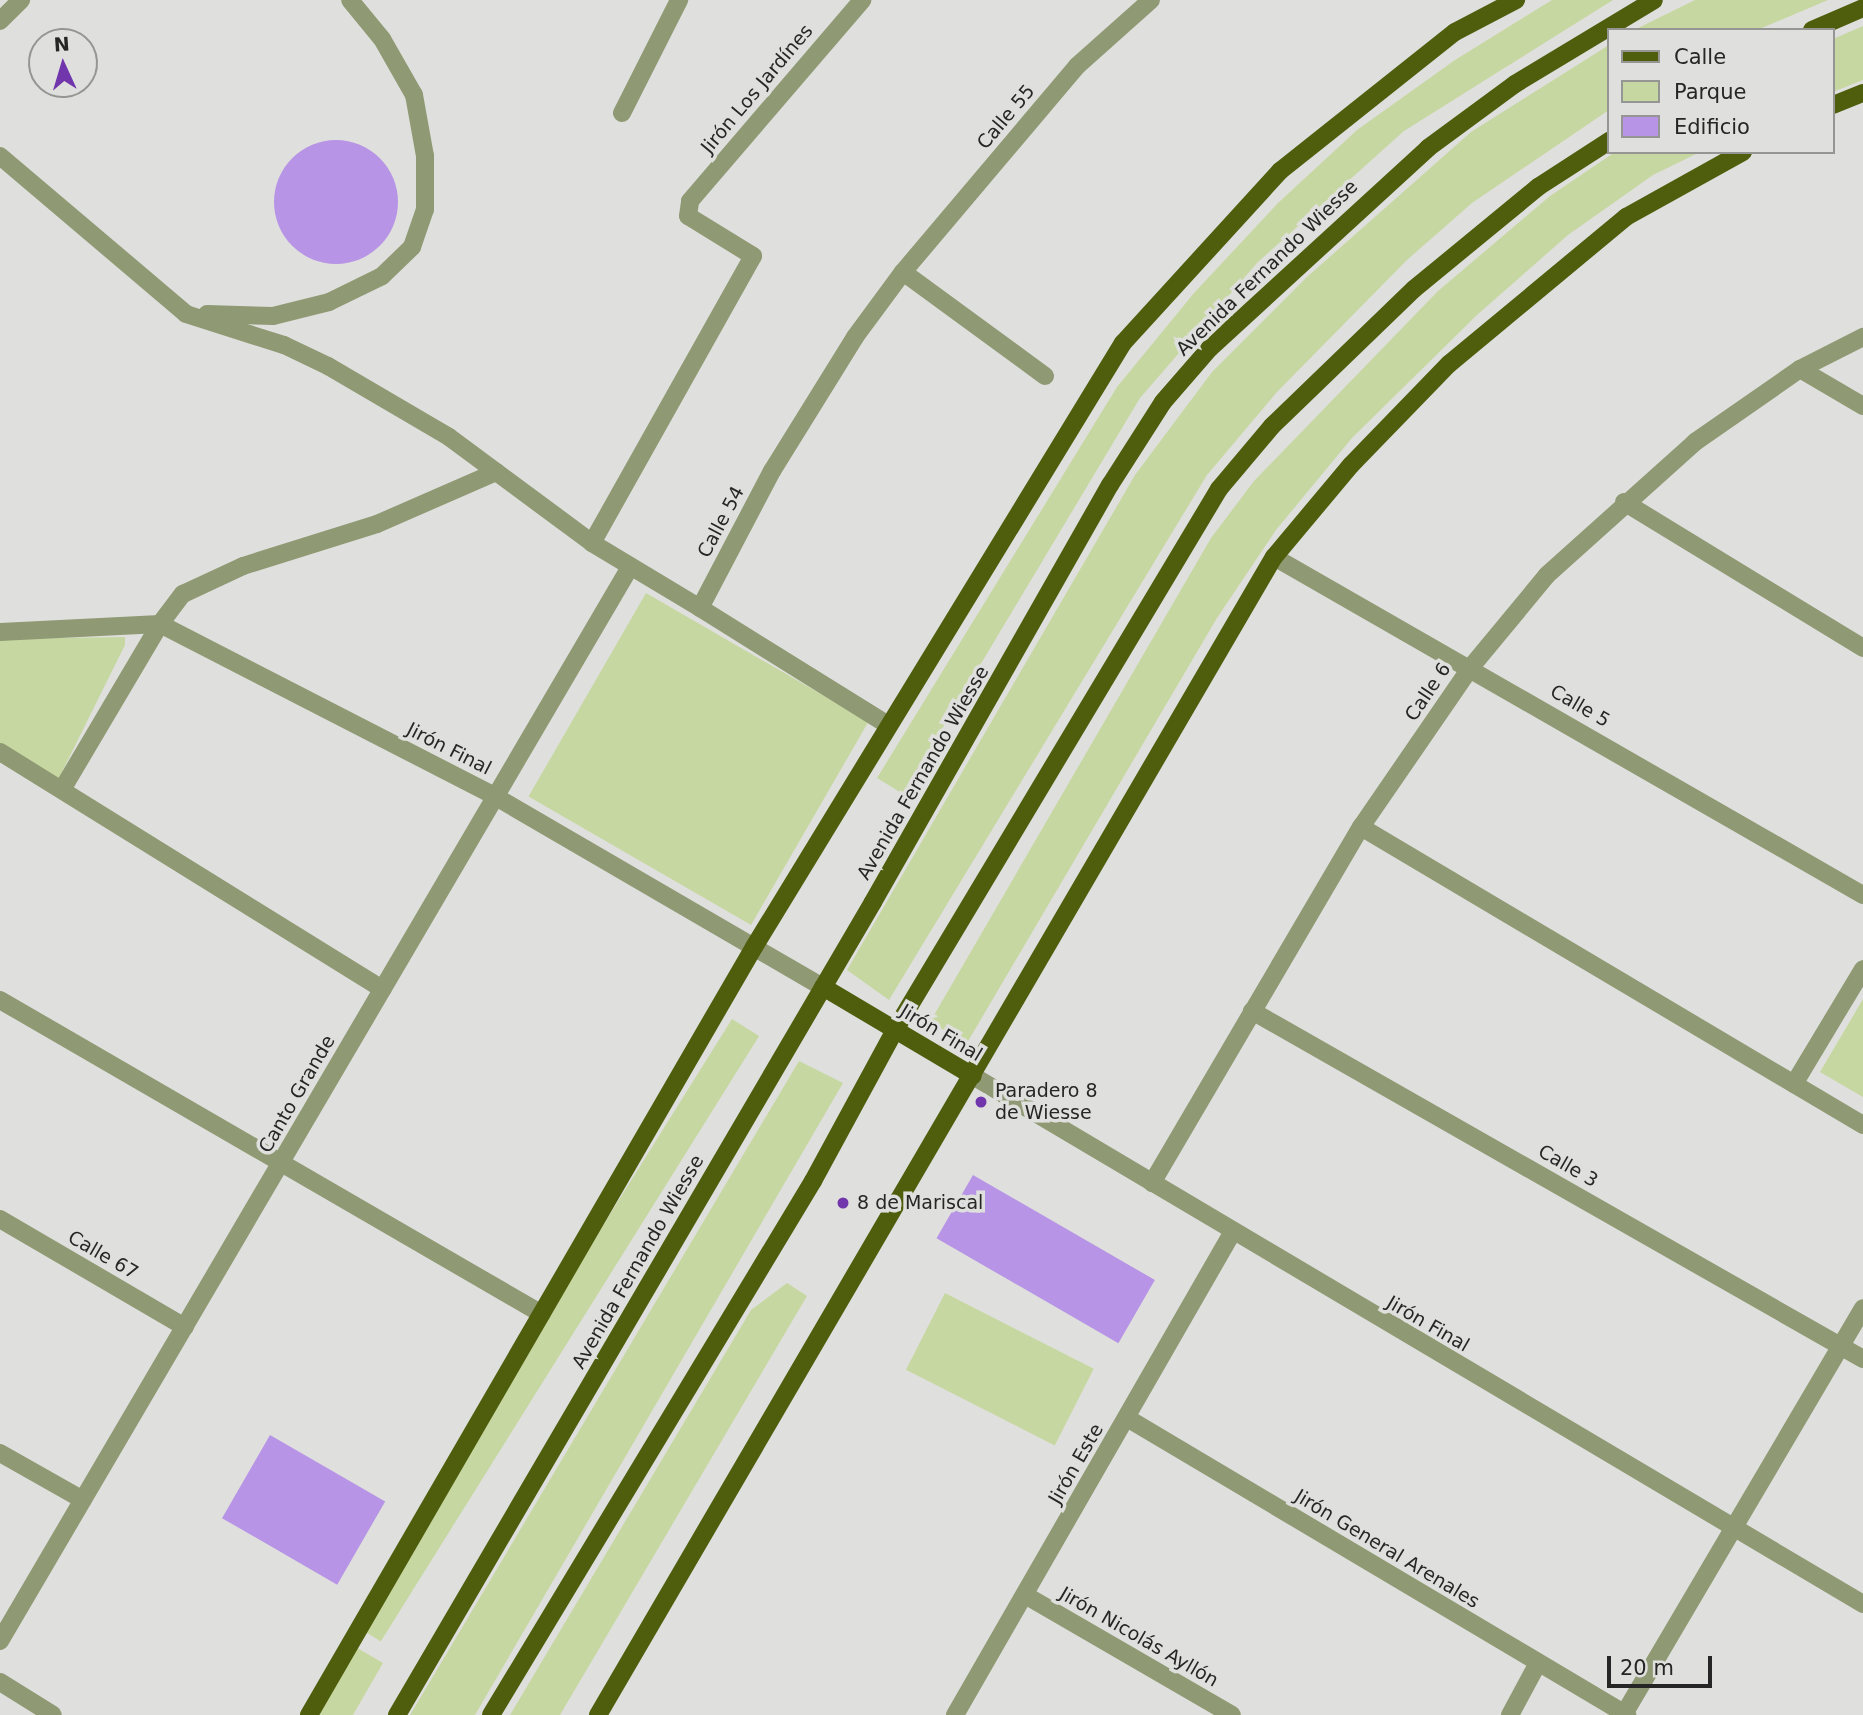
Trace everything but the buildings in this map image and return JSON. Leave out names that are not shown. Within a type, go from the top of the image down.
[{"type":"main road","points":[[309,1715],[754,947],[1123,343],[1280,171],[1455,32],[1516,0]]},
{"type":"main road","name":"Avenida Fernando Wiesse","points":[[397,1715],[823,988],[1110,485],[1163,402],[1236,323],[1427,148],[1515,84],[1654,0]]},
{"type":"main road","points":[[1817,28],[1863,8]]},
{"type":"main road","points":[[1835,104],[1863,93]]},
{"type":"main road","points":[[491,1715],[813,1181],[895,1030],[1219,489],[1272,426],[1414,289],[1538,187],[1608,142]]},
{"type":"main road","points":[[598,1715],[1274,557],[1351,465],[1449,364],[1626,217],[1739,154]]},
{"type":"main road","name":"Jirón Final","points":[[823,988],[973,1076]]},
{"type":"street","points":[[0,21],[21,0]]},
{"type":"street","points":[[186,314],[273,316],[329,302],[382,276],[412,247],[425,210],[425,156],[414,95],[382,39],[350,0]]},
{"type":"street","points":[[622,113],[679,0]]},
{"type":"street","name":"Jirón Los Jardínes","points":[[592,543],[753,256],[688,216],[688,207],[862,0]]},
{"type":"street","name":"Calle 55","points":[[903,272],[1077,66],[1151,0]]},
{"type":"street","points":[[0,156],[186,314],[284,345],[328,366],[449,437],[592,543],[888,725]]},
{"type":"street","points":[[903,272],[1045,376]]},
{"type":"street","name":"Calle 54","points":[[700,608],[772,471],[855,337],[903,272]]},
{"type":"street","name":"Calle 6","points":[[1152,1183],[1361,827],[1471,667],[1547,575],[1623,502],[1695,442],[1800,369],[1863,337]]},
{"type":"street","points":[[1800,369],[1863,406]]},
{"type":"street","points":[[63,788],[160,624],[183,594],[243,566],[377,524],[496,472]]},
{"type":"street","points":[[1623,502],[1863,648]]},
{"type":"street","name":"Calle 5","points":[[1274,557],[1471,667],[1863,895]]},
{"type":"street","name":"Canto Grande","points":[[0,1642],[631,567]]},
{"type":"street","points":[[0,632],[160,624]]},
{"type":"street","name":"Jirón Final","points":[[160,624],[496,797],[823,988]]},
{"type":"street","points":[[0,752],[63,788],[383,989]]},
{"type":"street","points":[[1361,827],[1863,1125]]},
{"type":"street","points":[[1794,1084],[1863,969]]},
{"type":"street","points":[[0,1000],[542,1314]]},
{"type":"street","name":"Calle 3","points":[[1252,1011],[1863,1359]]},
{"type":"street","name":"Jirón Final","points":[[973,1076],[1231,1233],[1863,1604]]},
{"type":"street","name":"Calle 67","points":[[0,1219],[185,1327]]},
{"type":"street","name":"Jirón Este","points":[[955,1715],[1127,1419],[1231,1233]]},
{"type":"street","points":[[1625,1714],[1863,1308]]},
{"type":"street","name":"Jirón General Arenales","points":[[1127,1419],[1625,1714]]},
{"type":"street","points":[[0,1453],[83,1500]]},
{"type":"street","name":"Jirón Nicolás Ayllón","points":[[1025,1595],[1232,1715]]},
{"type":"street","points":[[1510,1715],[1538,1663]]},
{"type":"street","points":[[0,1682],[52,1715]]},
{"type":"green space","points":[[1552,0],[1613,0],[1404,131],[1257,263],[1140,398],[903,794],[877,778],[1117,387],[1194,293],[1278,203],[1357,130],[1455,60]]},
{"type":"green space","points":[[1695,0],[1828,0],[1762,28],[1638,28]]},
{"type":"green space","points":[[1863,26],[1863,80],[1835,91],[1835,38]]},
{"type":"green space","points":[[1608,46],[1608,111],[1472,203],[1407,260],[1277,392],[1207,475],[889,1000],[847,970],[1135,475],[1212,372],[1307,277],[1471,132]]},
{"type":"green space","points":[[1612,154],[1696,154],[1653,175],[1568,235],[1477,315],[1352,438],[1276,530],[1217,618],[967,1043],[930,1022],[1211,538],[1254,481],[1438,291],[1550,196]]},
{"type":"green space","points":[[646,593],[869,722],[751,925],[528,797]]},
{"type":"green space","points":[[125,637],[125,645],[58,780],[0,746],[0,639]]},
{"type":"green space","points":[[1863,999],[1863,1097],[1820,1072]]},
{"type":"green space","points":[[732,1019],[759,1036],[381,1641],[354,1625]]},
{"type":"green space","points":[[799,1061],[843,1083],[475,1715],[410,1715]]},
{"type":"green space","points":[[787,1283],[807,1296],[560,1715],[510,1715],[751,1310]]},
{"type":"green space","points":[[945,1293],[1094,1369],[1055,1445],[906,1370]]},
{"type":"green space","points":[[354,1646],[383,1663],[353,1715],[315,1715]]},
{"type":"place","name":"Paradero 8 de Wiesse","points":[[981,1102]]},
{"type":"place","name":"8 de Mariscal","points":[[843,1203]]}]
